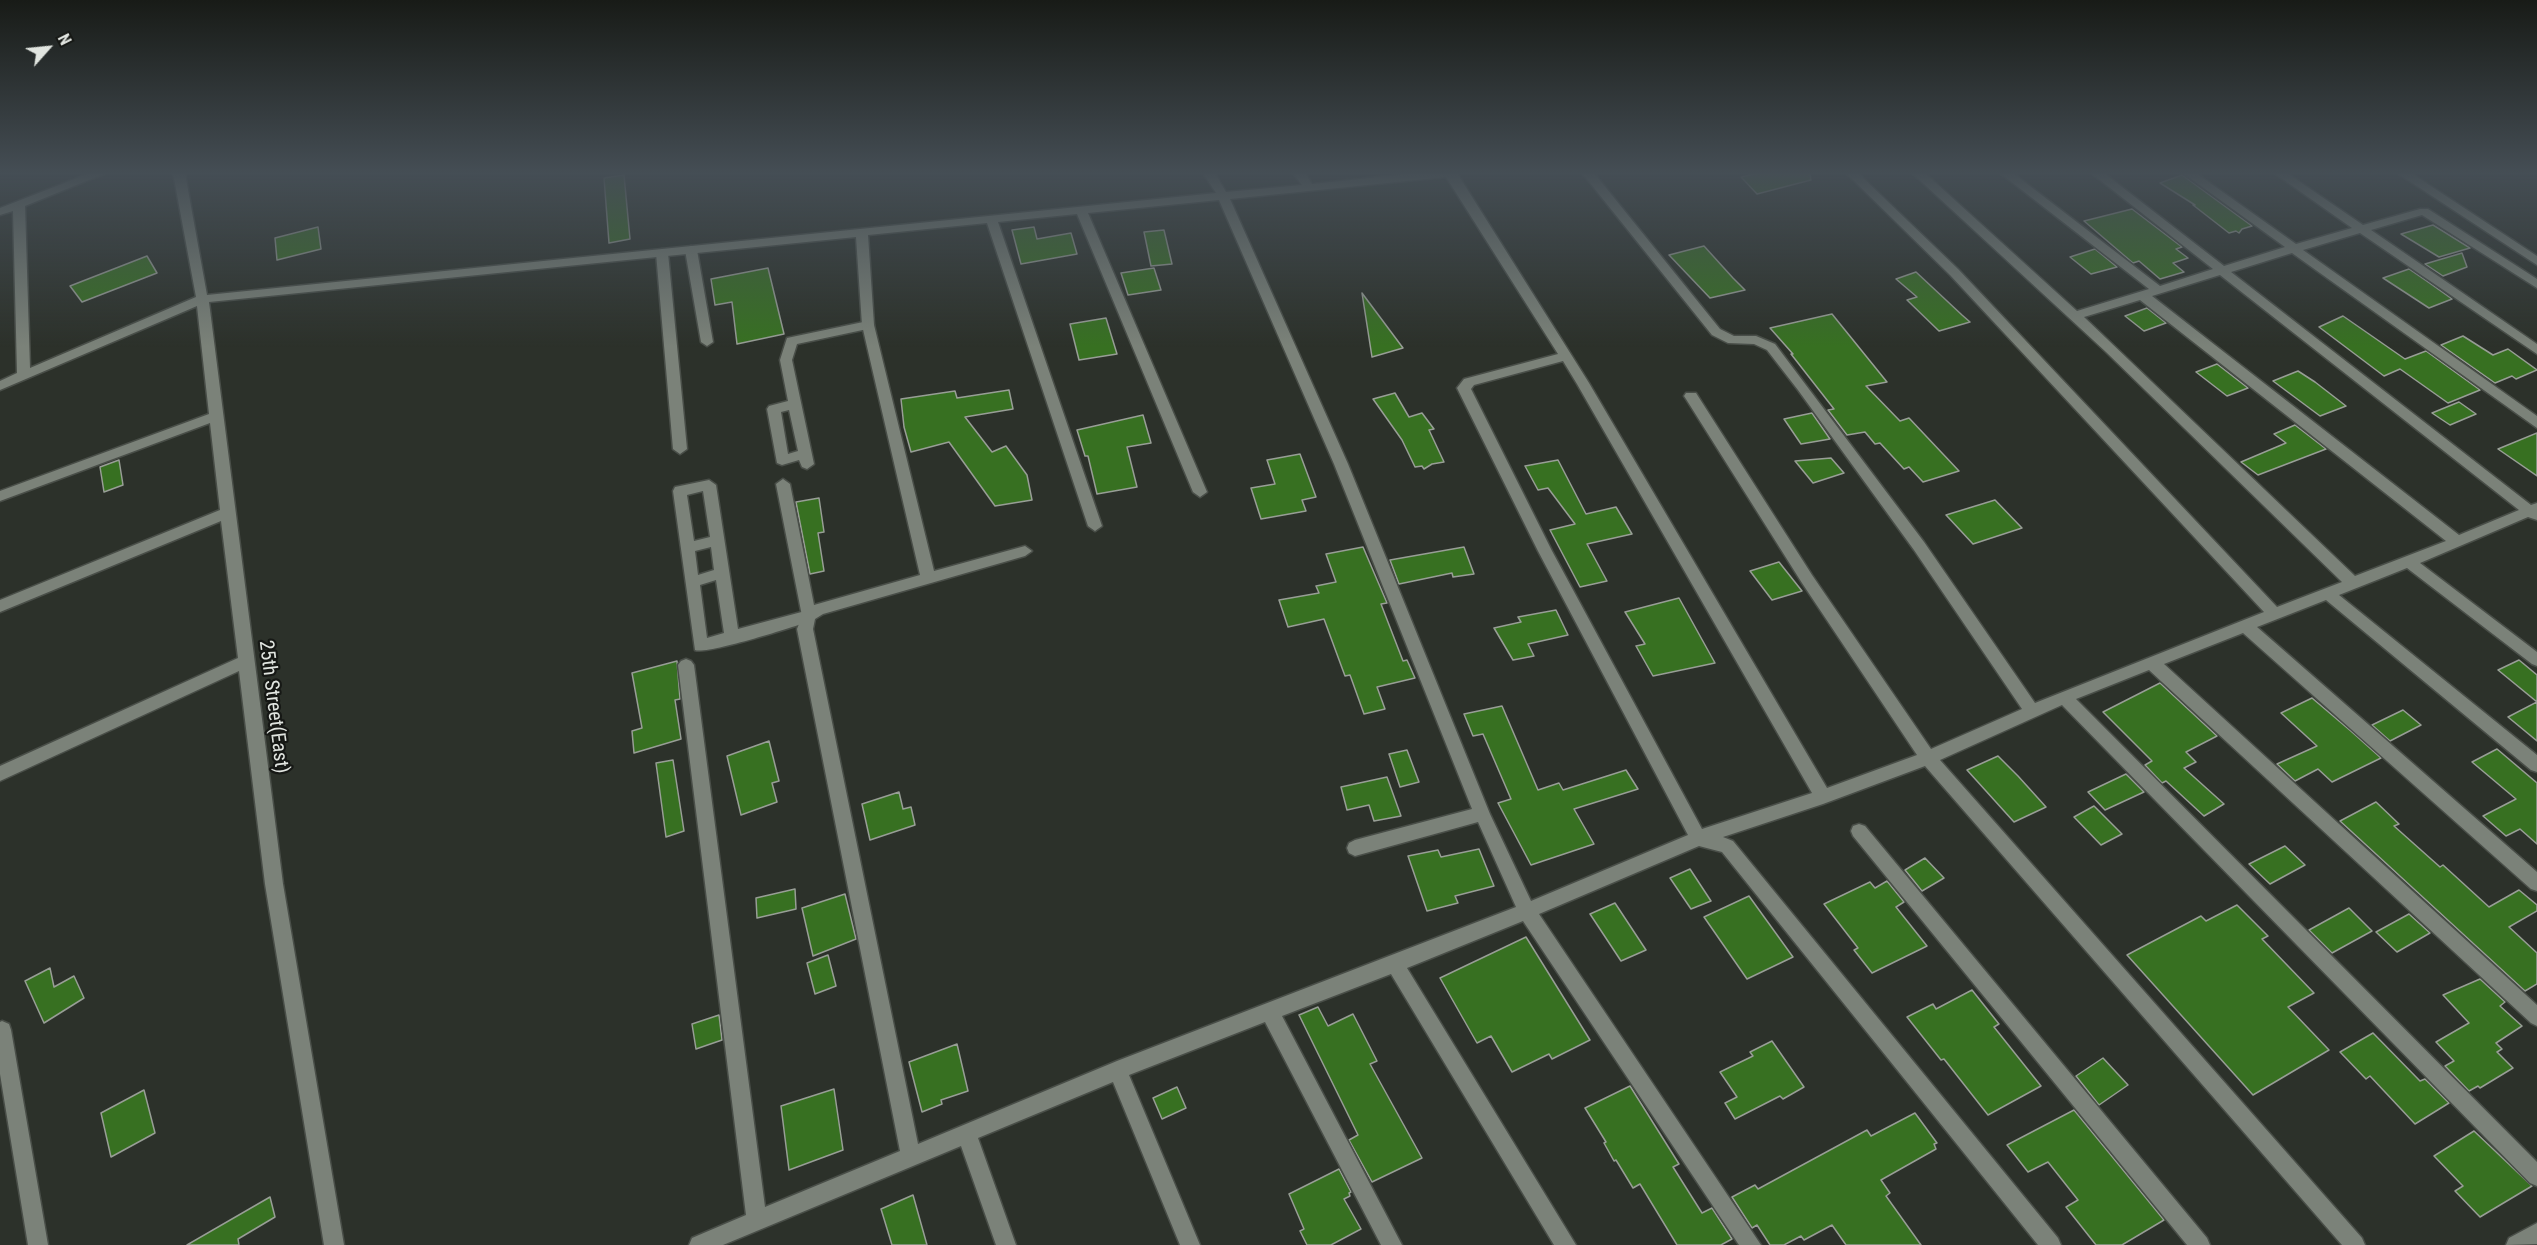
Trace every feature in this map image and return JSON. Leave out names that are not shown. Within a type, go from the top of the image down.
[{"type":"street","points":[[20,231],[24,376]]},
{"type":"street","name":"25th Street(East)","points":[[190,231],[202,299],[274,884],[334,1245]]},
{"type":"street","points":[[0,386],[202,299],[887,231]]},
{"type":"street","points":[[995,231],[1095,526]]},
{"type":"street","points":[[1090,231],[1200,492]]},
{"type":"street","points":[[1238,231],[1341,464],[1482,814],[1527,911],[1750,1245]]},
{"type":"street","points":[[1487,231],[1566,356],[1823,797]]},
{"type":"street","points":[[1635,231],[1716,332],[1732,340],[1756,340],[1770,347],[1803,387],[1912,537],[2032,711]]},
{"type":"street","points":[[1912,231],[1954,272],[2274,613]]},
{"type":"street","points":[[1982,231],[2128,364],[2270,506],[2352,582]]},
{"type":"street","points":[[2081,231],[2158,290]]},
{"type":"street","points":[[2172,231],[2535,512]]},
{"type":"street","points":[[2268,231],[2537,423]]},
{"type":"street","points":[[2075,316],[2355,231]]},
{"type":"street","points":[[2365,231],[2537,350]]},
{"type":"street","points":[[2455,231],[2537,284]]},
{"type":"street","points":[[2491,231],[2537,261]]},
{"type":"street","points":[[862,234],[868,325],[928,577]]},
{"type":"street","points":[[691,250],[707,342]]},
{"type":"street","points":[[662,253],[680,449]]},
{"type":"street","points":[[2142,295],[2458,542]]},
{"type":"street","points":[[795,404],[774,409],[783,460],[806,459],[795,404],[786,360],[791,341],[868,325]]},
{"type":"street","points":[[1566,356],[1469,382],[1464,388],[1545,551],[1698,838],[1727,846],[2051,1245]]},
{"type":"street","points":[[1691,396],[1807,579],[1928,758],[2355,1245]]},
{"type":"street","points":[[0,495],[216,416]]},
{"type":"street","points":[[783,484],[809,616],[805,629],[911,1156]]},
{"type":"street","points":[[732,638],[709,485],[680,491],[700,646],[732,638],[809,616],[818,610],[928,577],[1025,551]]},
{"type":"street","points":[[699,1245],[1117,1070],[1395,964],[1698,838],[1823,797],[1928,758],[2064,697],[2326,592],[2535,512]]},
{"type":"street","points":[[0,606],[227,513]]},
{"type":"street","points":[[687,548],[717,540]]},
{"type":"street","points":[[2408,561],[2537,660]]},
{"type":"street","points":[[692,582],[722,573]]},
{"type":"street","points":[[2326,592],[2537,765]]},
{"type":"street","points":[[2244,626],[2537,883]]},
{"type":"street","points":[[0,774],[246,661]]},
{"type":"street","points":[[2151,662],[2537,1017]]},
{"type":"street","points":[[686,665],[757,1221]]},
{"type":"street","points":[[2064,697],[2537,1176]]},
{"type":"street","points":[[1355,848],[1482,814]]},
{"type":"street","points":[[1859,831],[2200,1245]]},
{"type":"street","points":[[1395,964],[1566,1245]]},
{"type":"street","points":[[1270,1012],[1392,1245]]},
{"type":"street","points":[[2,1030],[38,1245]]},
{"type":"street","points":[[1117,1070],[1190,1245]]},
{"type":"street","points":[[966,1133],[1006,1245]]},
{"type":"street","points":[[2516,1245],[2537,1233]]},
{"type":"building","points":[[302,231],[319,231],[321,249],[277,260],[275,238]]},
{"type":"building","points":[[608,231],[629,231],[630,239],[609,243]]},
{"type":"building","points":[[1012,231],[1035,231],[1037,239],[1071,233],[1077,254],[1021,264]]},
{"type":"building","points":[[1164,231],[1172,264],[1151,266],[1144,232]]},
{"type":"building","points":[[2096,231],[2161,231],[2182,247],[2176,249],[2188,258],[2173,263],[2184,272],[2160,279],[2139,261],[2133,263]]},
{"type":"building","points":[[2411,231],[2443,231],[2470,248],[2439,257],[2401,234]]},
{"type":"building","points":[[1704,246],[1745,290],[1710,298],[1669,255]]},
{"type":"building","points":[[2095,249],[2117,267],[2091,274],[2070,257]]},
{"type":"building","points":[[2462,253],[2467,267],[2443,276],[2425,264]]},
{"type":"building","points":[[147,256],[157,273],[82,302],[70,286]]},
{"type":"building","points":[[768,268],[784,334],[737,344],[732,302],[715,305],[711,279]]},
{"type":"building","points":[[1154,268],[1161,290],[1128,295],[1121,273]]},
{"type":"building","points":[[2409,269],[2452,299],[2429,308],[2383,278]]},
{"type":"building","points":[[1916,272],[1970,322],[1939,331],[1907,300],[1917,297],[1896,279]]},
{"type":"building","points":[[1362,293],[1403,348],[1372,357]]},
{"type":"building","points":[[2147,308],[2166,323],[2144,331],[2125,316]]},
{"type":"building","points":[[1832,314],[1887,382],[1866,386],[1900,421],[1909,418],[1959,471],[1923,482],[1909,467],[1904,469],[1880,443],[1875,444],[1865,432],[1847,435],[1828,410],[1834,409],[1791,354],[1793,354],[1770,328]]},
{"type":"building","points":[[2343,316],[2405,359],[2426,351],[2480,390],[2448,403],[2400,369],[2384,376],[2319,327]]},
{"type":"building","points":[[1106,318],[1117,354],[1079,360],[1070,324]]},
{"type":"building","points":[[2463,336],[2493,355],[2508,349],[2537,370],[2516,379],[2512,376],[2495,383],[2441,345]]},
{"type":"building","points":[[2217,364],[2248,388],[2227,396],[2196,372]]},
{"type":"building","points":[[2298,371],[2346,406],[2320,416],[2273,381]]},
{"type":"building","points":[[1009,390],[1013,409],[965,417],[992,452],[1006,446],[1027,475],[1032,500],[995,506],[949,442],[911,452],[904,427],[901,399],[955,391],[957,398]]},
{"type":"building","points":[[1395,393],[1409,417],[1422,413],[1434,429],[1429,430],[1444,462],[1432,464],[1424,469],[1422,466],[1415,467],[1402,440],[1373,399]]},
{"type":"building","points":[[2459,402],[2476,414],[2450,425],[2432,413]]},
{"type":"building","points":[[1812,413],[1830,439],[1801,444],[1784,419]]},
{"type":"building","points":[[1143,415],[1151,443],[1127,447],[1137,487],[1097,494],[1088,456],[1085,456],[1077,430]]},
{"type":"building","points":[[2295,425],[2326,449],[2258,475],[2241,462],[2286,443],[2274,434]]},
{"type":"building","points":[[2537,433],[2537,476],[2498,449]]},
{"type":"building","points":[[1300,454],[1316,497],[1302,500],[1306,511],[1261,519],[1251,488],[1275,484],[1267,460]]},
{"type":"building","points":[[1831,458],[1844,473],[1813,483],[1795,461]]},
{"type":"building","points":[[119,460],[123,485],[104,492],[100,467]]},
{"type":"building","points":[[1558,460],[1586,514],[1616,507],[1632,534],[1587,544],[1607,581],[1580,587],[1550,530],[1575,524],[1548,488],[1538,490],[1525,466]]},
{"type":"building","points":[[819,498],[824,532],[818,533],[824,571],[810,574],[796,502]]},
{"type":"building","points":[[1995,500],[2022,528],[1973,544],[1946,515]]},
{"type":"building","points":[[1363,547],[1387,603],[1381,604],[1403,661],[1407,660],[1415,678],[1377,687],[1385,709],[1364,714],[1350,675],[1345,676],[1324,619],[1288,627],[1279,600],[1319,593],[1316,586],[1336,582],[1326,554]]},
{"type":"building","points":[[1464,547],[1474,574],[1453,577],[1452,573],[1399,584],[1390,560]]},
{"type":"building","points":[[1779,562],[1802,591],[1772,600],[1750,571]]},
{"type":"building","points":[[1679,598],[1715,663],[1653,676],[1636,646],[1645,644],[1625,612]]},
{"type":"building","points":[[1556,610],[1568,635],[1528,644],[1534,656],[1513,660],[1494,628],[1521,622],[1518,617]]},
{"type":"building","points":[[2519,660],[2537,675],[2537,702],[2498,670]]},
{"type":"building","points":[[677,661],[680,699],[675,700],[681,739],[634,753],[632,731],[642,728],[632,673]]},
{"type":"building","points":[[2160,683],[2217,736],[2186,752],[2196,762],[2184,768],[2224,804],[2204,816],[2166,781],[2162,783],[2145,765],[2152,761],[2103,712]]},
{"type":"building","points":[[2312,698],[2381,758],[2332,782],[2318,769],[2295,781],[2277,764],[2317,746],[2281,713]]},
{"type":"building","points":[[2537,702],[2537,741],[2508,717]]},
{"type":"building","points":[[1502,706],[1538,790],[1559,783],[1563,790],[1626,770],[1638,789],[1574,809],[1594,844],[1531,865],[1498,803],[1511,799],[1483,734],[1473,736],[1464,714]]},
{"type":"building","points":[[2403,710],[2421,725],[2390,741],[2372,725]]},
{"type":"building","points":[[769,741],[779,781],[772,783],[777,802],[741,815],[727,756]]},
{"type":"building","points":[[2497,749],[2537,783],[2537,844],[2520,829],[2506,836],[2483,816],[2516,799],[2472,762]]},
{"type":"building","points":[[1407,750],[1419,782],[1400,787],[1389,754]]},
{"type":"building","points":[[1998,756],[2046,807],[2014,822],[1967,770]]},
{"type":"building","points":[[673,760],[684,831],[666,837],[656,763]]},
{"type":"building","points":[[2126,774],[2144,792],[2105,810],[2088,792]]},
{"type":"building","points":[[1387,777],[1401,816],[1374,821],[1369,805],[1347,810],[1341,787]]},
{"type":"building","points":[[899,792],[903,809],[911,807],[915,825],[870,840],[862,804]]},
{"type":"building","points":[[2376,802],[2399,824],[2394,826],[2440,867],[2443,865],[2489,907],[2519,890],[2537,905],[2537,911],[2509,927],[2537,953],[2537,984],[2525,991],[2340,821]]},
{"type":"building","points":[[2094,806],[2122,834],[2101,845],[2074,817]]},
{"type":"building","points":[[2285,846],[2305,865],[2270,884],[2249,864]]},
{"type":"building","points":[[1479,849],[1494,886],[1455,896],[1458,903],[1427,911],[1408,856],[1438,850],[1441,857]]},
{"type":"building","points":[[1925,858],[1944,878],[1922,891],[1905,870]]},
{"type":"building","points":[[1690,869],[1711,901],[1691,909],[1670,878]]},
{"type":"building","points":[[1887,881],[1904,902],[1896,907],[1927,946],[1872,973],[1854,950],[1858,948],[1824,904],[1870,882],[1875,888]]},
{"type":"building","points":[[795,889],[796,909],[757,918],[756,898]]},
{"type":"building","points":[[845,894],[856,939],[813,956],[802,908]]},
{"type":"building","points":[[1749,896],[1793,957],[1747,979],[1704,917]]},
{"type":"building","points":[[1615,903],[1646,950],[1621,961],[1590,914]]},
{"type":"building","points":[[2237,905],[2268,936],[2262,939],[2314,993],[2288,1007],[2329,1050],[2253,1095],[2127,955],[2201,916],[2206,921]]},
{"type":"building","points":[[2349,908],[2372,931],[2332,953],[2309,930]]},
{"type":"building","points":[[2409,914],[2430,933],[2397,952],[2376,932]]},
{"type":"building","points":[[1526,937],[1590,1040],[1552,1059],[1549,1054],[1512,1072],[1491,1036],[1477,1043],[1440,978]]},
{"type":"building","points":[[828,955],[836,986],[815,994],[807,963]]},
{"type":"building","points":[[50,968],[54,987],[74,976],[84,998],[44,1023],[25,981]]},
{"type":"building","points":[[2480,979],[2505,1002],[2500,1006],[2522,1026],[2496,1043],[2502,1049],[2497,1052],[2513,1068],[2480,1088],[2478,1086],[2469,1091],[2445,1066],[2454,1061],[2436,1042],[2469,1023],[2443,995]]},
{"type":"building","points":[[1972,990],[1999,1024],[1994,1027],[2041,1086],[1988,1115],[1907,1017],[1933,1004],[1936,1009]]},
{"type":"building","points":[[1318,1007],[1328,1026],[1353,1014],[1377,1061],[1370,1064],[1422,1158],[1372,1182],[1349,1140],[1358,1135],[1299,1015]]},
{"type":"building","points":[[719,1015],[722,1040],[696,1049],[692,1024]]},
{"type":"building","points":[[2373,1033],[2420,1081],[2425,1079],[2449,1103],[2415,1124],[2370,1076],[2366,1079],[2340,1052]]},
{"type":"building","points":[[1772,1041],[1804,1087],[1783,1099],[1780,1096],[1735,1119],[1725,1103],[1737,1097],[1720,1072],[1753,1056],[1750,1052]]},
{"type":"building","points":[[957,1044],[968,1091],[941,1100],[942,1104],[922,1112],[909,1062]]},
{"type":"building","points":[[2103,1058],[2128,1085],[2099,1105],[2076,1076]]},
{"type":"building","points":[[1630,1086],[1679,1164],[1673,1167],[1702,1213],[1712,1208],[1732,1239],[1721,1245],[1677,1245],[1640,1184],[1633,1188],[1616,1160],[1614,1161],[1604,1143],[1606,1142],[1585,1108]]},
{"type":"building","points":[[1177,1087],[1186,1108],[1162,1119],[1153,1098]]},
{"type":"building","points":[[834,1089],[843,1150],[789,1170],[781,1106]]},
{"type":"building","points":[[144,1090],[155,1133],[111,1157],[101,1113]]},
{"type":"building","points":[[2074,1110],[2164,1220],[2122,1245],[2096,1245],[2066,1207],[2078,1200],[2048,1162],[2028,1172],[2007,1145]]},
{"type":"building","points":[[1915,1113],[1937,1143],[1934,1144],[1936,1149],[1881,1180],[1890,1193],[1886,1196],[1921,1245],[1846,1245],[1832,1225],[1804,1240],[1801,1236],[1784,1245],[1770,1245],[1757,1225],[1752,1228],[1732,1197],[1755,1185],[1758,1189],[1867,1130],[1871,1136]]},
{"type":"building","points":[[2474,1131],[2532,1186],[2480,1217],[2455,1191],[2463,1186],[2434,1156]]},
{"type":"building","points":[[1339,1169],[1351,1192],[1350,1196],[1344,1199],[1361,1229],[1331,1245],[1307,1245],[1300,1231],[1304,1229],[1289,1194]]},
{"type":"building","points":[[913,1195],[927,1245],[892,1245],[881,1209]]},
{"type":"building","points":[[270,1197],[275,1217],[238,1239],[239,1245],[187,1245]]}]
